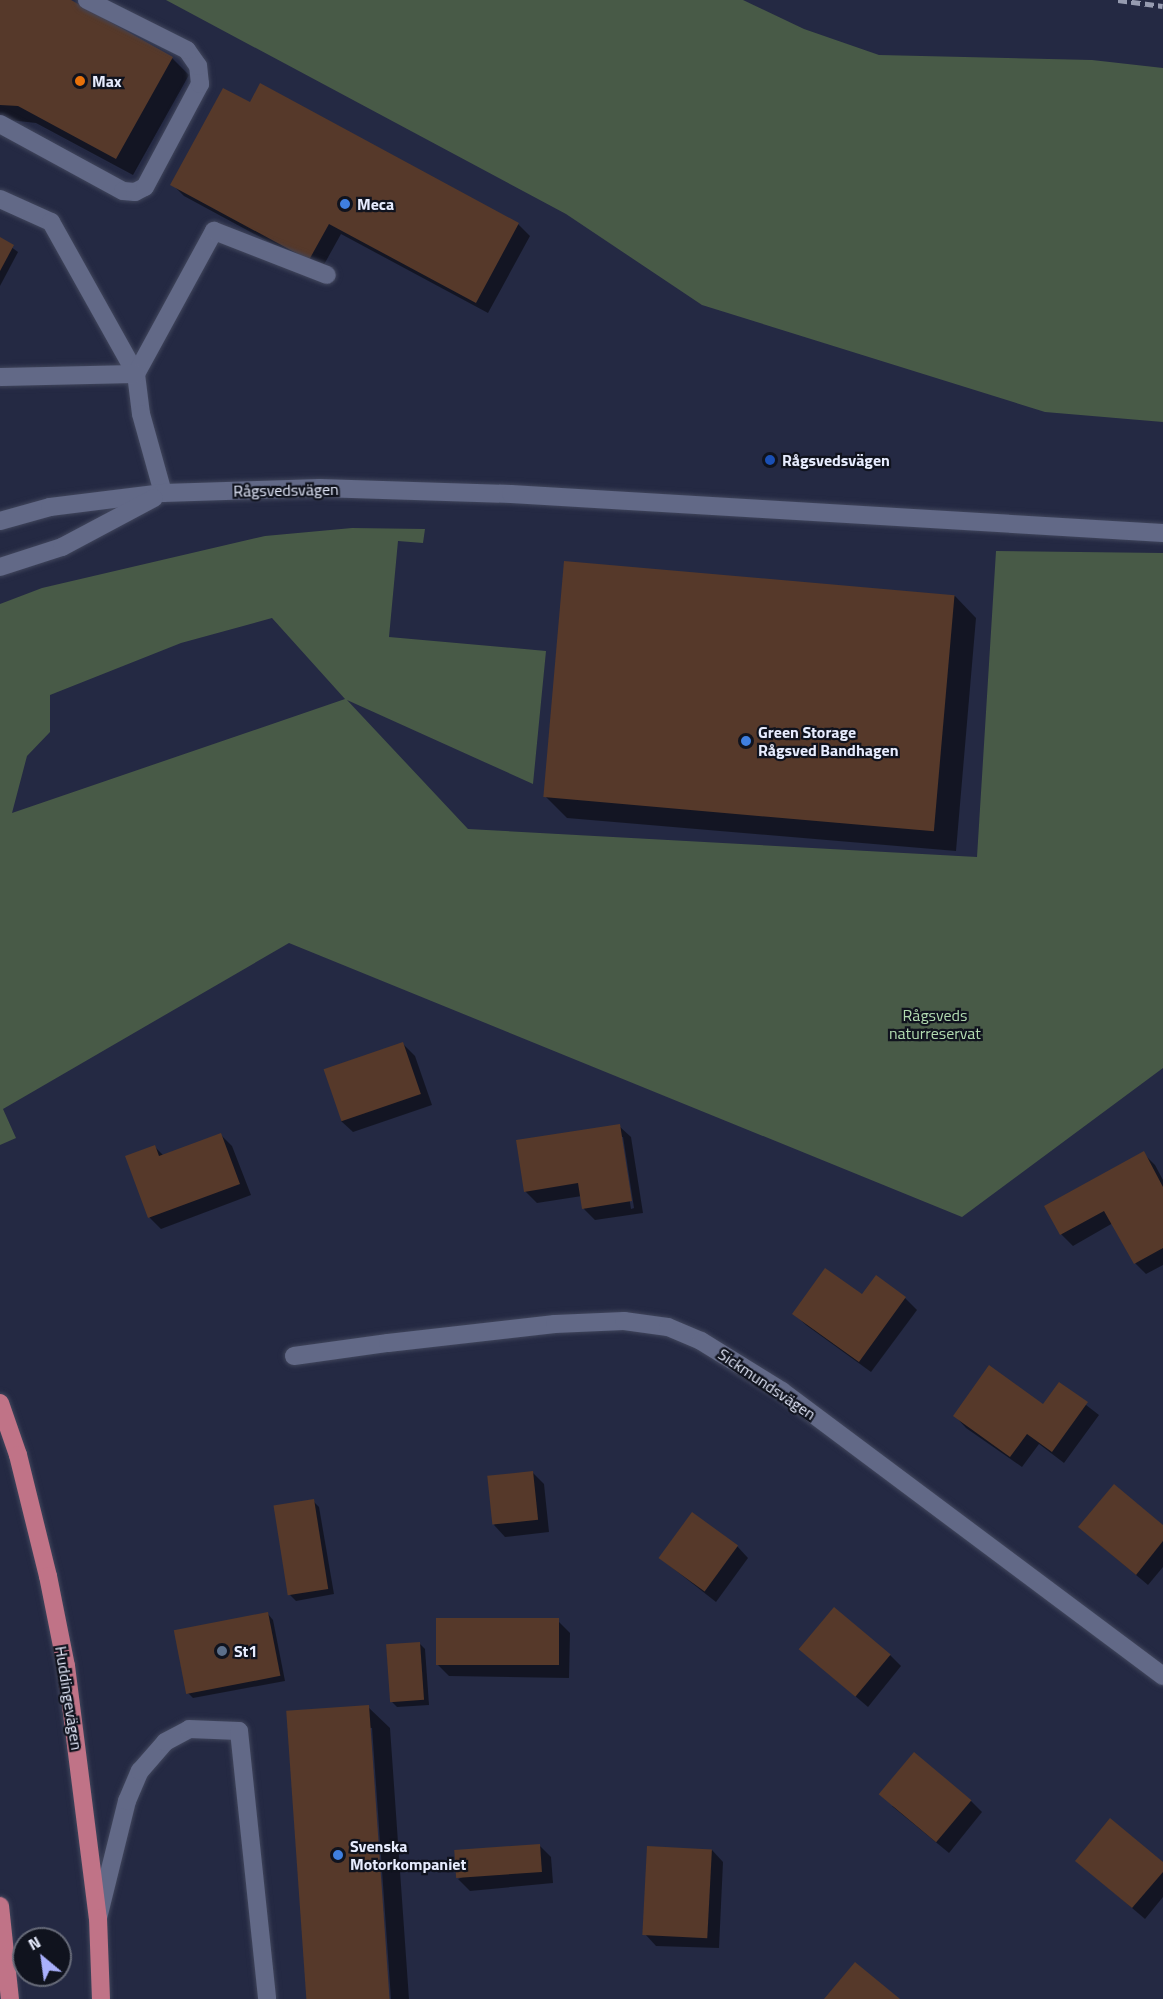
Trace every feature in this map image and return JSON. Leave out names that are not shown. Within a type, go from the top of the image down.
[{"type":"main road","name":"Huddingevägen","points":[[0,1403],[18,1455],[48,1576],[66,1666],[98,1918],[100,1999]]},
{"type":"main road","points":[[0,1906],[10,1999]]},
{"type":"street","points":[[0,124],[123,191],[135,192],[145,187],[200,84],[198,66],[187,50],[87,0]]},
{"type":"street","points":[[0,199],[51,222],[136,374],[141,414],[163,493]]},
{"type":"street","points":[[136,374],[214,231],[327,275]]},
{"type":"street","points":[[0,376],[136,374]]},
{"type":"street","name":"Rågsvedsvägen","points":[[0,521],[50,507],[163,493],[320,488],[511,494],[1163,533]]},
{"type":"street","name":"Rågsvedsvägen","points":[[0,567],[62,547],[163,493]]},
{"type":"street","name":"Sickmundsvägen","points":[[294,1356],[555,1324],[624,1321],[668,1327],[701,1341],[782,1391],[1163,1676]]},
{"type":"street","points":[[98,1918],[127,1801],[140,1771],[165,1742],[189,1729],[239,1731],[267,1999]]},
{"type":"green space","points":[[166,0],[743,0],[804,29],[879,55],[1092,60],[1163,68],[1163,422],[1045,412],[702,305],[566,214]]},
{"type":"green space","name":"Rågsveds naturreservat","points":[[352,528],[425,529],[423,543],[398,541],[389,637],[546,651],[533,784],[347,700],[468,829],[977,857],[996,551],[1163,553],[1163,1068],[962,1217],[289,943],[3,1109],[16,1138],[0,1145],[0,604],[42,588],[265,536]],"holes":[[[272,618],[345,699],[12,813],[27,756],[50,732],[50,695],[181,643]]]},
{"type":"building","name":"Max","points":[[0,0],[71,0],[173,57],[116,159],[18,106],[0,105]]},
{"type":"building","name":"Meca","points":[[260,83],[519,223],[476,303],[329,224],[309,260],[170,185],[223,88],[250,102]]},
{"type":"building","points":[[0,237],[14,245],[0,271]]},
{"type":"building","name":"Green Storage Rågsved Bandhagen","points":[[564,561],[955,595],[934,831],[543,797]]},
{"type":"building","points":[[403,1042],[421,1094],[341,1121],[324,1069]]},
{"type":"building","points":[[620,1124],[632,1201],[582,1209],[578,1183],[524,1192],[516,1140]]},
{"type":"building","points":[[221,1133],[240,1184],[148,1218],[125,1156],[155,1145],[159,1156]]},
{"type":"building","points":[[1144,1151],[1163,1187],[1163,1248],[1134,1264],[1104,1211],[1060,1235],[1044,1206]]},
{"type":"building","points":[[825,1268],[862,1294],[876,1275],[906,1297],[859,1362],[792,1314]]},
{"type":"building","points":[[989,1365],[1043,1404],[1059,1382],[1088,1402],[1052,1452],[1027,1434],[1010,1457],[953,1416]]},
{"type":"building","points":[[533,1471],[538,1520],[492,1525],[487,1476]]},
{"type":"building","points":[[1114,1484],[1163,1525],[1163,1541],[1136,1575],[1078,1527]]},
{"type":"building","points":[[314,1499],[328,1589],[288,1595],[274,1505]]},
{"type":"building","points":[[692,1512],[738,1546],[705,1592],[658,1558]]},
{"type":"building","points":[[834,1607],[891,1655],[855,1697],[799,1649]]},
{"type":"building","points":[[268,1612],[280,1676],[186,1694],[174,1630]]},
{"type":"building","points":[[436,1618],[559,1618],[559,1665],[436,1665]]},
{"type":"building","points":[[420,1642],[424,1700],[390,1702],[386,1644]]},
{"type":"building","name":"Svenska Motorkompaniet","points":[[369,1705],[390,1999],[306,1999],[286,1711]]},
{"type":"building","points":[[914,1752],[971,1800],[936,1842],[879,1794]]},
{"type":"building","points":[[1110,1818],[1163,1862],[1163,1872],[1132,1908],[1075,1861]]},
{"type":"building","points":[[540,1844],[542,1872],[456,1878],[454,1850]]},
{"type":"building","points":[[647,1846],[712,1849],[707,1938],[642,1935]]},
{"type":"building","points":[[855,1962],[900,1999],[824,1999]]},
{"type":"railway","points":[[1118,0],[1163,6]]},
{"type":"place","name":"Max","points":[[80,81]]},
{"type":"place","name":"Meca","points":[[345,204]]},
{"type":"place","name":"Rågsvedsvägen","points":[[770,460]]},
{"type":"place","name":"Green Storage Rågsved Bandhagen","points":[[746,741]]},
{"type":"place","name":"St1","points":[[222,1651]]},
{"type":"place","name":"Svenska Motorkompaniet","points":[[338,1855]]}]
